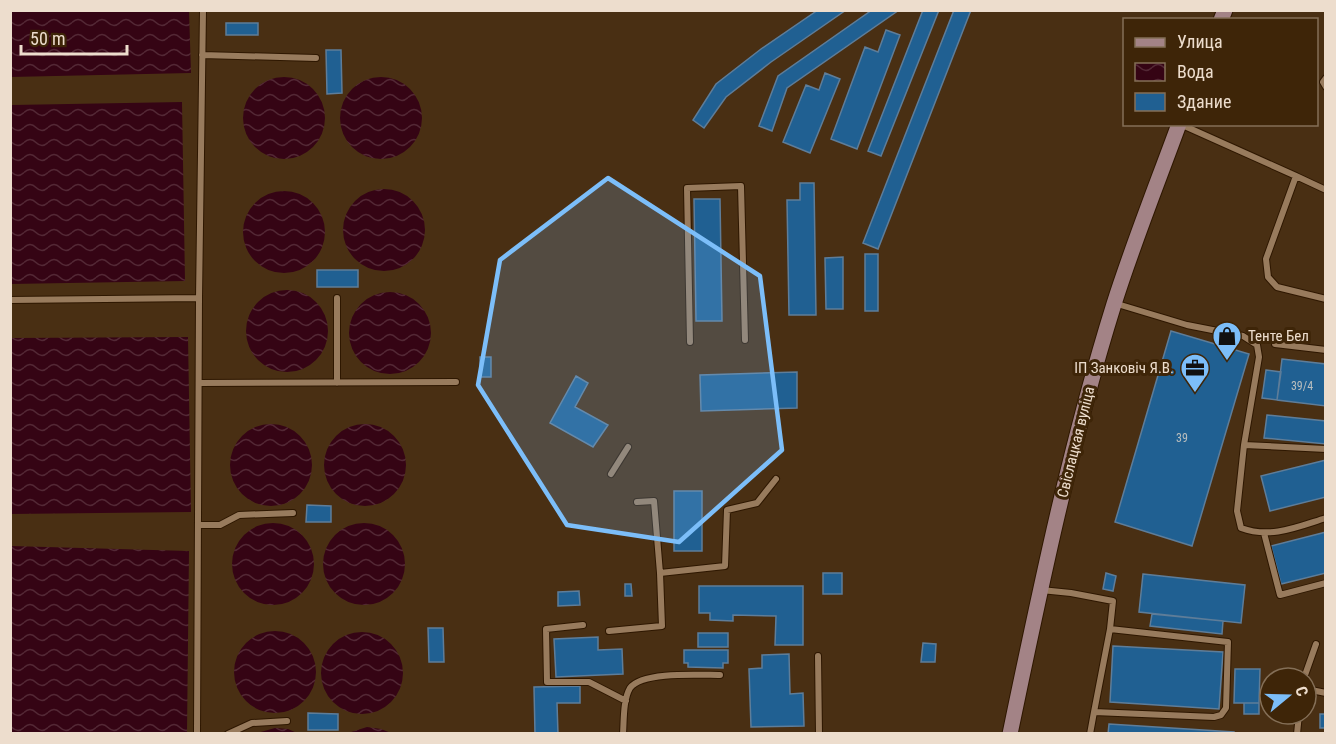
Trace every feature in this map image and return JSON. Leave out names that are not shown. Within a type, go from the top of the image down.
[{"type":"street","name":"Свіслацкая вуліца","points":[[1010,734],[1071,458],[1114,303],[1179,126]]},
{"type":"lane","points":[[197,734],[198,383],[203,10]]},
{"type":"lane","points":[[202,55],[316,58]]},
{"type":"lane","points":[[1326,78],[1323,81],[1326,87]]},
{"type":"lane","points":[[1184,126],[1326,190]]},
{"type":"lane","points":[[1296,176],[1266,259],[1268,278],[1277,286],[1326,299]]},
{"type":"lane","points":[[690,342],[687,188],[741,186],[744,340]]},
{"type":"lane","points":[[10,300],[199,298]]},
{"type":"lane","points":[[337,298],[337,382]]},
{"type":"lane","points":[[1114,303],[1187,325],[1243,336],[1257,345],[1259,357],[1244,445],[1237,511],[1241,528],[1252,532],[1278,533],[1326,519]]},
{"type":"lane","points":[[1275,344],[1326,350]]},
{"type":"lane","points":[[198,383],[456,382]]},
{"type":"lane","points":[[1244,445],[1326,449]]},
{"type":"lane","points":[[611,474],[628,447]]},
{"type":"lane","points":[[660,573],[724,566],[727,510],[757,503],[776,479]]},
{"type":"lane","points":[[609,631],[662,626],[654,501],[637,502]]},
{"type":"lane","points":[[198,525],[220,525],[239,515],[293,513]]},
{"type":"lane","points":[[1264,533],[1280,595],[1326,583]]},
{"type":"lane","points":[[1040,590],[1113,601],[1090,734]]},
{"type":"lane","points":[[583,625],[546,629],[547,682],[589,682],[626,701]]},
{"type":"lane","points":[[1094,712],[1214,717],[1221,715],[1226,708],[1228,642],[1110,628]]},
{"type":"lane","points":[[1308,666],[1316,644]]},
{"type":"lane","points":[[818,656],[819,734]]},
{"type":"lane","points":[[623,734],[626,701],[629,690],[634,684],[648,678],[664,676],[720,675]]},
{"type":"lane","points":[[228,734],[252,723],[287,721]]},
{"type":"highlighted area","points":[[608,178],[760,276],[782,450],[679,542],[567,525],[478,385],[500,260]]},
{"type":"water","points":[[10,11],[189,11],[191,73],[11,77]]},
{"type":"water","points":[[284,77],[300,80],[313,89],[322,102],[325,118],[322,134],[313,147],[300,156],[284,159],[268,156],[255,147],[246,134],[243,118],[246,102],[255,89],[268,80]]},
{"type":"water","points":[[381,77],[397,80],[410,89],[419,102],[422,118],[419,134],[410,147],[397,156],[381,159],[365,156],[352,147],[343,134],[340,118],[343,102],[352,89],[365,80]]},
{"type":"water","points":[[182,102],[185,281],[11,284],[11,105]]},
{"type":"water","points":[[384,189],[400,192],[413,201],[422,214],[425,230],[422,246],[413,259],[400,268],[384,271],[368,268],[355,259],[346,246],[343,230],[346,214],[355,201],[368,192]]},
{"type":"water","points":[[284,191],[300,194],[313,203],[322,216],[325,232],[322,248],[313,261],[300,270],[284,273],[268,270],[255,261],[246,248],[243,232],[246,216],[255,203],[268,194]]},
{"type":"water","points":[[287,290],[303,293],[316,302],[325,315],[328,331],[325,347],[316,360],[303,369],[287,372],[271,369],[258,360],[249,347],[246,331],[249,315],[258,302],[271,293]]},
{"type":"water","points":[[390,292],[406,295],[419,304],[428,317],[431,333],[428,349],[419,362],[406,371],[390,374],[374,371],[361,362],[352,349],[349,333],[352,317],[361,304],[374,295]]},
{"type":"water","points":[[188,337],[191,512],[11,514],[11,338]]},
{"type":"water","points":[[271,424],[287,427],[300,436],[309,449],[312,465],[309,481],[300,494],[287,503],[271,506],[255,503],[242,494],[233,481],[230,465],[233,449],[242,436],[255,427]]},
{"type":"water","points":[[365,424],[381,427],[394,436],[403,449],[406,465],[403,481],[394,494],[381,503],[365,506],[349,503],[336,494],[327,481],[324,465],[327,449],[336,436],[349,427]]},
{"type":"water","points":[[273,523],[289,526],[302,535],[311,548],[314,564],[311,580],[302,593],[289,602],[273,605],[257,602],[244,593],[235,580],[232,564],[235,548],[244,535],[257,526]]},
{"type":"water","points":[[364,523],[380,526],[393,535],[402,548],[405,564],[402,580],[393,593],[380,602],[364,605],[348,602],[335,593],[326,580],[323,564],[326,548],[335,535],[348,526]]},
{"type":"water","points":[[11,546],[189,551],[187,733],[11,733]]},
{"type":"water","points":[[275,631],[291,634],[304,643],[313,656],[316,672],[313,688],[304,701],[291,710],[275,713],[259,710],[246,701],[237,688],[234,672],[237,656],[246,643],[259,634]]},
{"type":"water","points":[[362,632],[378,635],[391,644],[400,657],[403,673],[400,689],[391,702],[378,711],[362,714],[346,711],[333,702],[324,689],[321,673],[324,657],[333,644],[346,635]]},
{"type":"water","points":[[367,727],[381,729],[391,733],[348,733]]},
{"type":"water","points":[[275,728],[288,729],[297,733],[257,733]]},
{"type":"building","points":[[818,10],[846,10],[771,62],[726,97],[704,128],[693,120],[716,84],[761,49]]},
{"type":"building","points":[[872,10],[899,10],[787,88],[772,131],[759,126],[778,76]]},
{"type":"building","points":[[923,10],[939,10],[881,156],[868,151]]},
{"type":"building","points":[[954,10],[971,10],[878,249],[863,243]]},
{"type":"building","points":[[226,23],[258,23],[258,35],[226,35]]},
{"type":"building","points":[[886,30],[900,35],[857,149],[831,139],[865,47],[878,52]]},
{"type":"building","points":[[326,50],[341,50],[342,93],[327,94]]},
{"type":"building","points":[[825,73],[840,79],[810,153],[783,142],[806,85],[819,90]]},
{"type":"building","points":[[800,183],[814,183],[816,315],[789,315],[787,200],[800,200]]},
{"type":"building","points":[[694,199],[720,199],[722,321],[696,321]]},
{"type":"building","points":[[865,254],[878,254],[878,311],[865,311]]},
{"type":"building","points":[[843,257],[843,309],[826,309],[825,258]]},
{"type":"building","points":[[317,270],[358,270],[358,287],[317,287]]},
{"type":"building","points":[[1171,331],[1249,354],[1192,546],[1115,522]]},
{"type":"building","points":[[480,357],[491,357],[491,377],[480,377]]},
{"type":"building","points":[[1282,359],[1326,364],[1326,406],[1277,400]]},
{"type":"building","points":[[1266,370],[1281,372],[1277,400],[1262,398]]},
{"type":"building","points":[[797,372],[797,408],[701,411],[700,375]]},
{"type":"building","points":[[576,376],[588,383],[575,407],[608,425],[593,447],[550,423]]},
{"type":"building","points":[[1267,415],[1326,421],[1326,444],[1264,438]]},
{"type":"building","points":[[1326,460],[1326,497],[1270,511],[1261,476]]},
{"type":"building","points":[[674,491],[702,491],[702,551],[674,551]]},
{"type":"building","points":[[307,505],[331,506],[331,522],[306,522]]},
{"type":"building","points":[[1326,532],[1326,573],[1281,584],[1271,546]]},
{"type":"building","points":[[823,573],[842,573],[842,594],[823,594]]},
{"type":"building","points":[[1106,573],[1116,576],[1113,591],[1103,589]]},
{"type":"building","points":[[1143,574],[1245,585],[1241,623],[1139,612]]},
{"type":"building","points":[[625,584],[631,584],[632,596],[625,596]]},
{"type":"building","points":[[699,586],[803,586],[803,645],[775,645],[776,616],[733,615],[733,621],[710,620],[710,613],[699,613]]},
{"type":"building","points":[[579,591],[580,605],[558,606],[558,592]]},
{"type":"building","points":[[1152,614],[1223,621],[1222,634],[1150,626]]},
{"type":"building","points":[[428,628],[443,628],[444,662],[429,662]]},
{"type":"building","points":[[698,633],[728,633],[728,647],[698,647]]},
{"type":"building","points":[[598,637],[598,650],[622,649],[623,674],[556,677],[554,639]]},
{"type":"building","points":[[923,643],[936,644],[935,662],[921,662]]},
{"type":"building","points":[[1113,646],[1223,652],[1219,709],[1110,702]]},
{"type":"building","points":[[684,650],[728,650],[728,663],[723,663],[723,668],[688,667],[688,663],[684,663]]},
{"type":"building","points":[[789,654],[790,694],[803,693],[804,726],[751,727],[749,669],[762,668],[762,655]]},
{"type":"building","points":[[1235,669],[1258,669],[1258,703],[1234,703]]},
{"type":"building","points":[[580,686],[580,703],[557,703],[558,734],[535,734],[534,687]]},
{"type":"building","points":[[1244,703],[1258,703],[1258,714],[1244,714]]},
{"type":"building","points":[[308,713],[338,714],[338,730],[308,730]]},
{"type":"building","points":[[1320,714],[1326,714],[1326,728],[1320,728]]},
{"type":"building","points":[[1109,724],[1234,732],[1234,734],[1108,734]]},
{"type":"place","name":"Тенте Бел","points":[[1227,362]]},
{"type":"place","name":"ІП Занковіч Я.В.","points":[[1195,394]]}]
